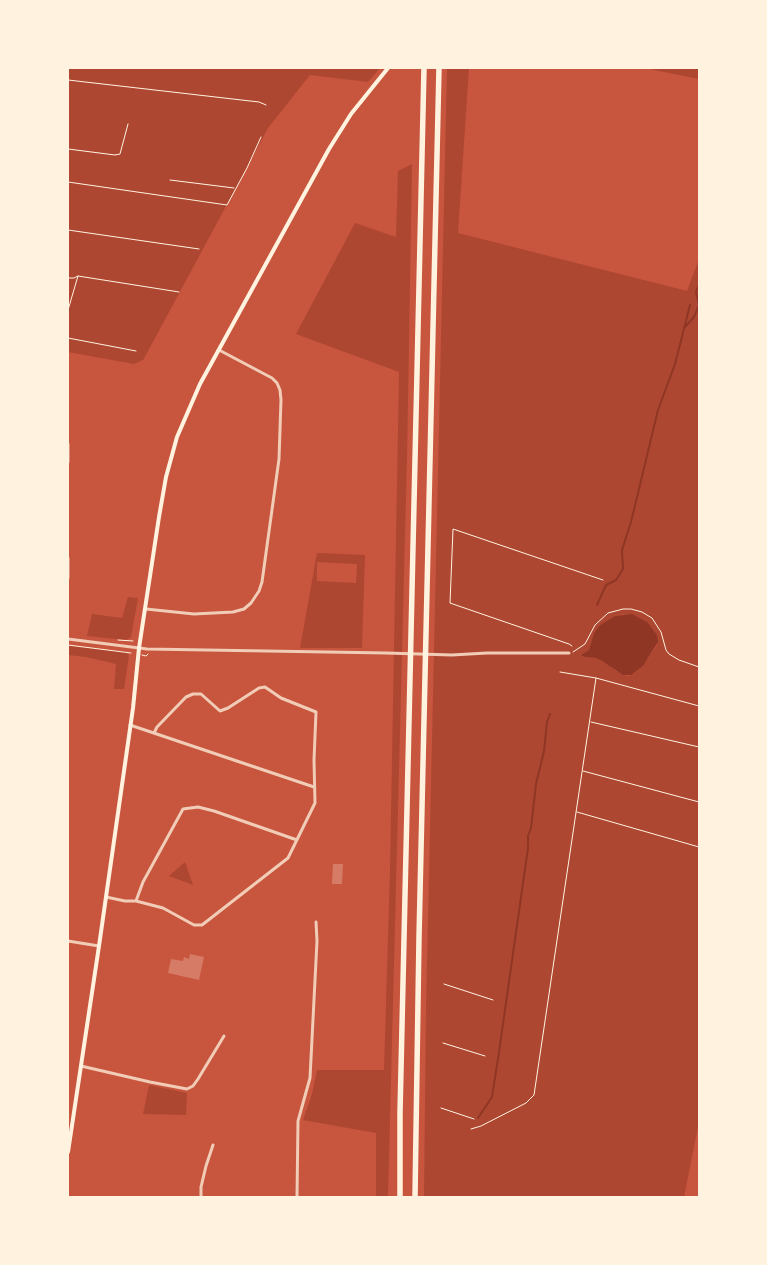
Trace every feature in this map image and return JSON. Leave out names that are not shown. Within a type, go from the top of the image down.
[{"type":"highway","points":[[400,1197],[400,1113],[424,68]]},
{"type":"highway","points":[[415,1197],[419,945],[439,68]]},
{"type":"main road","points":[[68,1152],[99,946],[130,725],[139,648],[159,517],[167,474],[176,439],[191,402],[329,149],[351,114],[388,68]]},
{"type":"street","points":[[146,609],[194,614],[233,612],[244,609],[251,603],[259,591],[262,582],[279,460],[280,390],[277,383],[272,378],[219,350]]},
{"type":"street","points":[[68,444],[68,462]]},
{"type":"street","points":[[68,558],[68,578]]},
{"type":"street","points":[[68,639],[147,649],[386,653],[452,656],[488,653],[569,653]]},
{"type":"street","points":[[106,896],[125,901],[136,901],[163,908],[194,925],[202,925],[288,858],[315,803],[314,742],[316,712],[281,698],[265,687],[259,688],[228,708],[220,711],[201,694],[193,694],[186,698],[156,727],[154,732]]},
{"type":"street","points":[[130,725],[314,788]]},
{"type":"street","points":[[136,901],[143,882],[183,809],[198,807],[214,811],[297,840]]},
{"type":"street","points":[[297,1197],[298,1121],[310,1078],[318,941],[316,922]]},
{"type":"street","points":[[68,941],[99,946]]},
{"type":"street","points":[[81,1066],[187,1089],[193,1086],[198,1079],[224,1036]]},
{"type":"street","points":[[201,1197],[205,1169],[213,1145]]},
{"type":"path","points":[[68,80],[259,102],[266,105]]},
{"type":"path","points":[[68,149],[116,155],[120,154],[128,124]]},
{"type":"path","points":[[68,182],[227,205],[247,168],[261,136]]},
{"type":"path","points":[[170,180],[235,188]]},
{"type":"path","points":[[68,230],[199,248]]},
{"type":"path","points":[[68,309],[78,276]]},
{"type":"path","points":[[68,278],[78,276],[179,292]]},
{"type":"path","points":[[68,338],[136,351]]},
{"type":"path","points":[[572,646],[450,603],[453,529],[604,580]]},
{"type":"path","points":[[569,653],[579,649],[585,644],[595,625],[608,613],[623,609],[631,609],[642,612],[652,618],[660,632],[666,650],[669,654],[679,660],[699,667]]},
{"type":"path","points":[[68,645],[131,653]]},
{"type":"path","points":[[560,672],[596,678],[699,706],[699,711]]},
{"type":"path","points":[[471,1129],[526,1103],[534,1095],[596,678]]},
{"type":"path","points":[[590,722],[699,747]]},
{"type":"path","points":[[583,770],[699,802]]},
{"type":"path","points":[[576,812],[699,847]]},
{"type":"path","points":[[444,984],[494,1000]]},
{"type":"path","points":[[443,1043],[485,1056]]},
{"type":"path","points":[[441,1108],[474,1119]]},
{"type":"shaded area","points":[[68,68],[380,68],[368,82],[310,75],[268,128],[147,353],[143,360],[134,364],[68,352]]},
{"type":"shaded area","points":[[447,68],[469,68],[458,233],[687,291],[699,259],[699,1122],[684,1197],[424,1197],[426,1008]],"holes":[[[624,614],[657,635],[657,645],[643,666],[631,675],[627,676],[616,671],[596,658],[585,657],[582,655],[589,650],[594,633],[600,625],[615,616]]]},
{"type":"shaded area","points":[[648,68],[699,68],[699,79],[654,70]]},
{"type":"shaded area","points":[[412,164],[407,458],[388,1197],[376,1197],[376,1133],[303,1120],[312,1094],[317,1070],[384,1070],[390,870],[399,372],[296,334],[355,223],[396,237],[398,171]]},
{"type":"shaded area","points":[[317,553],[365,555],[362,648],[300,648]],"holes":[[[317,562],[357,564],[356,583],[317,581]]]},
{"type":"shaded area","points":[[128,597],[138,598],[131,637],[126,640],[87,636],[92,614],[122,618]]},
{"type":"shaded area","points":[[632,614],[647,622],[657,635],[658,642],[643,666],[631,675],[623,675],[596,658],[581,655],[589,650],[594,633],[600,625],[615,616]]},
{"type":"shaded area","points":[[68,646],[126,652],[129,656],[124,689],[114,689],[116,664],[86,657],[68,655]]},
{"type":"shaded area","points":[[185,862],[193,885],[169,876]]},
{"type":"shaded area","points":[[149,1085],[187,1093],[186,1115],[143,1114]]},
{"type":"building","points":[[333,864],[343,864],[342,884],[332,884]]},
{"type":"building","points":[[190,954],[204,957],[199,980],[168,973],[171,959],[183,961],[184,957],[189,959]]},
{"type":"waterway","points":[[684,328],[694,317],[699,305],[696,292],[699,285]]},
{"type":"waterway","points":[[597,605],[606,585],[616,580],[623,569],[622,550],[631,522],[658,410],[675,364],[690,305]]},
{"type":"waterway","points":[[478,1118],[492,1097],[528,848],[528,836],[531,828],[536,784],[544,751],[547,722],[550,714]]}]
